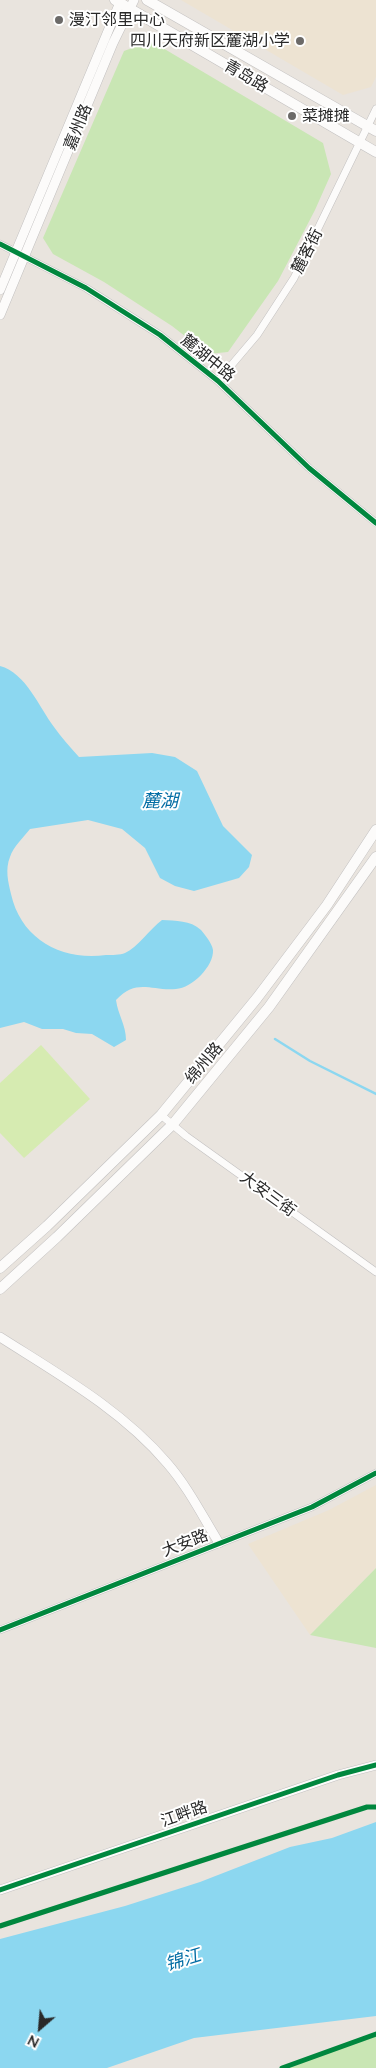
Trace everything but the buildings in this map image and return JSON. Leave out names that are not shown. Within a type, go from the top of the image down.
[{"type":"main road","name":"青岛路","points":[[147,0],[372,128]]},
{"type":"main road","name":"青岛路","points":[[119,1],[132,4],[376,152]]},
{"type":"main road","name":"绵州路","points":[[0,1268],[47,1226],[161,1115],[257,998],[327,905],[376,830]]},
{"type":"main road","name":"绵州路","points":[[0,1289],[57,1237],[173,1124],[269,1007],[376,857]]},
{"type":"street","name":"嘉州路","points":[[0,290],[119,1]]},
{"type":"street","name":"嘉州路","points":[[0,315],[132,4]]},
{"type":"street","name":"麓客街","points":[[218,381],[257,335],[277,306],[304,258],[360,143],[372,128],[376,109]]},
{"type":"street","name":"麓湖中路","points":[[0,244],[127,312],[218,381],[309,468],[376,523]]},
{"type":"street","name":"大安三街","points":[[161,1115],[186,1136],[376,1272]]},
{"type":"street","points":[[0,1337],[87,1393],[133,1430],[167,1463],[219,1543]]},
{"type":"street","name":"大安路","points":[[0,1630],[312,1507],[376,1473]]},
{"type":"street","name":"江畔路","points":[[0,1890],[338,1775],[376,1765]]},
{"type":"shaded area","name":"四川天府新区麓湖小学","points":[[181,0],[376,0],[376,77],[371,87],[343,95]]},
{"type":"shaded area","points":[[376,1485],[376,1568],[310,1635],[248,1544],[329,1510]]},
{"type":"green space","points":[[151,41],[323,143],[331,174],[315,210],[278,281],[228,352],[208,354],[172,326],[104,282],[53,254],[43,238],[124,51]]},
{"type":"green space","points":[[41,1045],[90,1099],[24,1158],[0,1133],[0,1083]]},
{"type":"green space","points":[[376,1568],[376,1648],[310,1635]]},
{"type":"green space","points":[[376,2035],[376,2068],[288,2068]]},
{"type":"water","name":"麓湖","points":[[0,666],[9,670],[25,683],[48,719],[79,757],[152,753],[175,757],[197,771],[223,826],[252,855],[249,867],[239,878],[194,891],[175,886],[160,878],[145,848],[122,829],[88,820],[30,829],[16,846],[11,853],[7,871],[11,894],[16,910],[24,923],[45,944],[59,950],[89,956],[121,954],[130,951],[162,920],[192,924],[201,930],[211,945],[213,950],[210,963],[201,975],[189,985],[176,989],[137,987],[124,993],[116,1000],[126,1040],[114,1047],[92,1034],[76,1033],[63,1029],[42,1029],[24,1022],[0,1028]]},
{"type":"water","name":"锦江","points":[[376,1822],[376,2016],[194,2038],[107,2068],[0,2068],[0,1939],[125,1906],[200,1882],[290,1847],[332,1838]]},
{"type":"waterway","points":[[275,1039],[310,1061],[376,1094]]},
{"type":"cycle path","points":[[0,244],[86,288],[160,335],[218,381],[309,468],[376,523]]},
{"type":"cycle path","points":[[0,1630],[312,1507],[376,1473]]},
{"type":"cycle path","points":[[0,1890],[338,1775],[376,1765]]},
{"type":"cycle path","points":[[0,1926],[367,1807],[376,1807]]},
{"type":"cycle path","points":[[282,2068],[376,2034]]},
{"type":"place","name":"漫汀邻里中心","points":[[59,20]]},
{"type":"place","name":"四川天府新区麓湖小学","points":[[300,41]]},
{"type":"place","name":"菜摊摊","points":[[292,116]]}]
